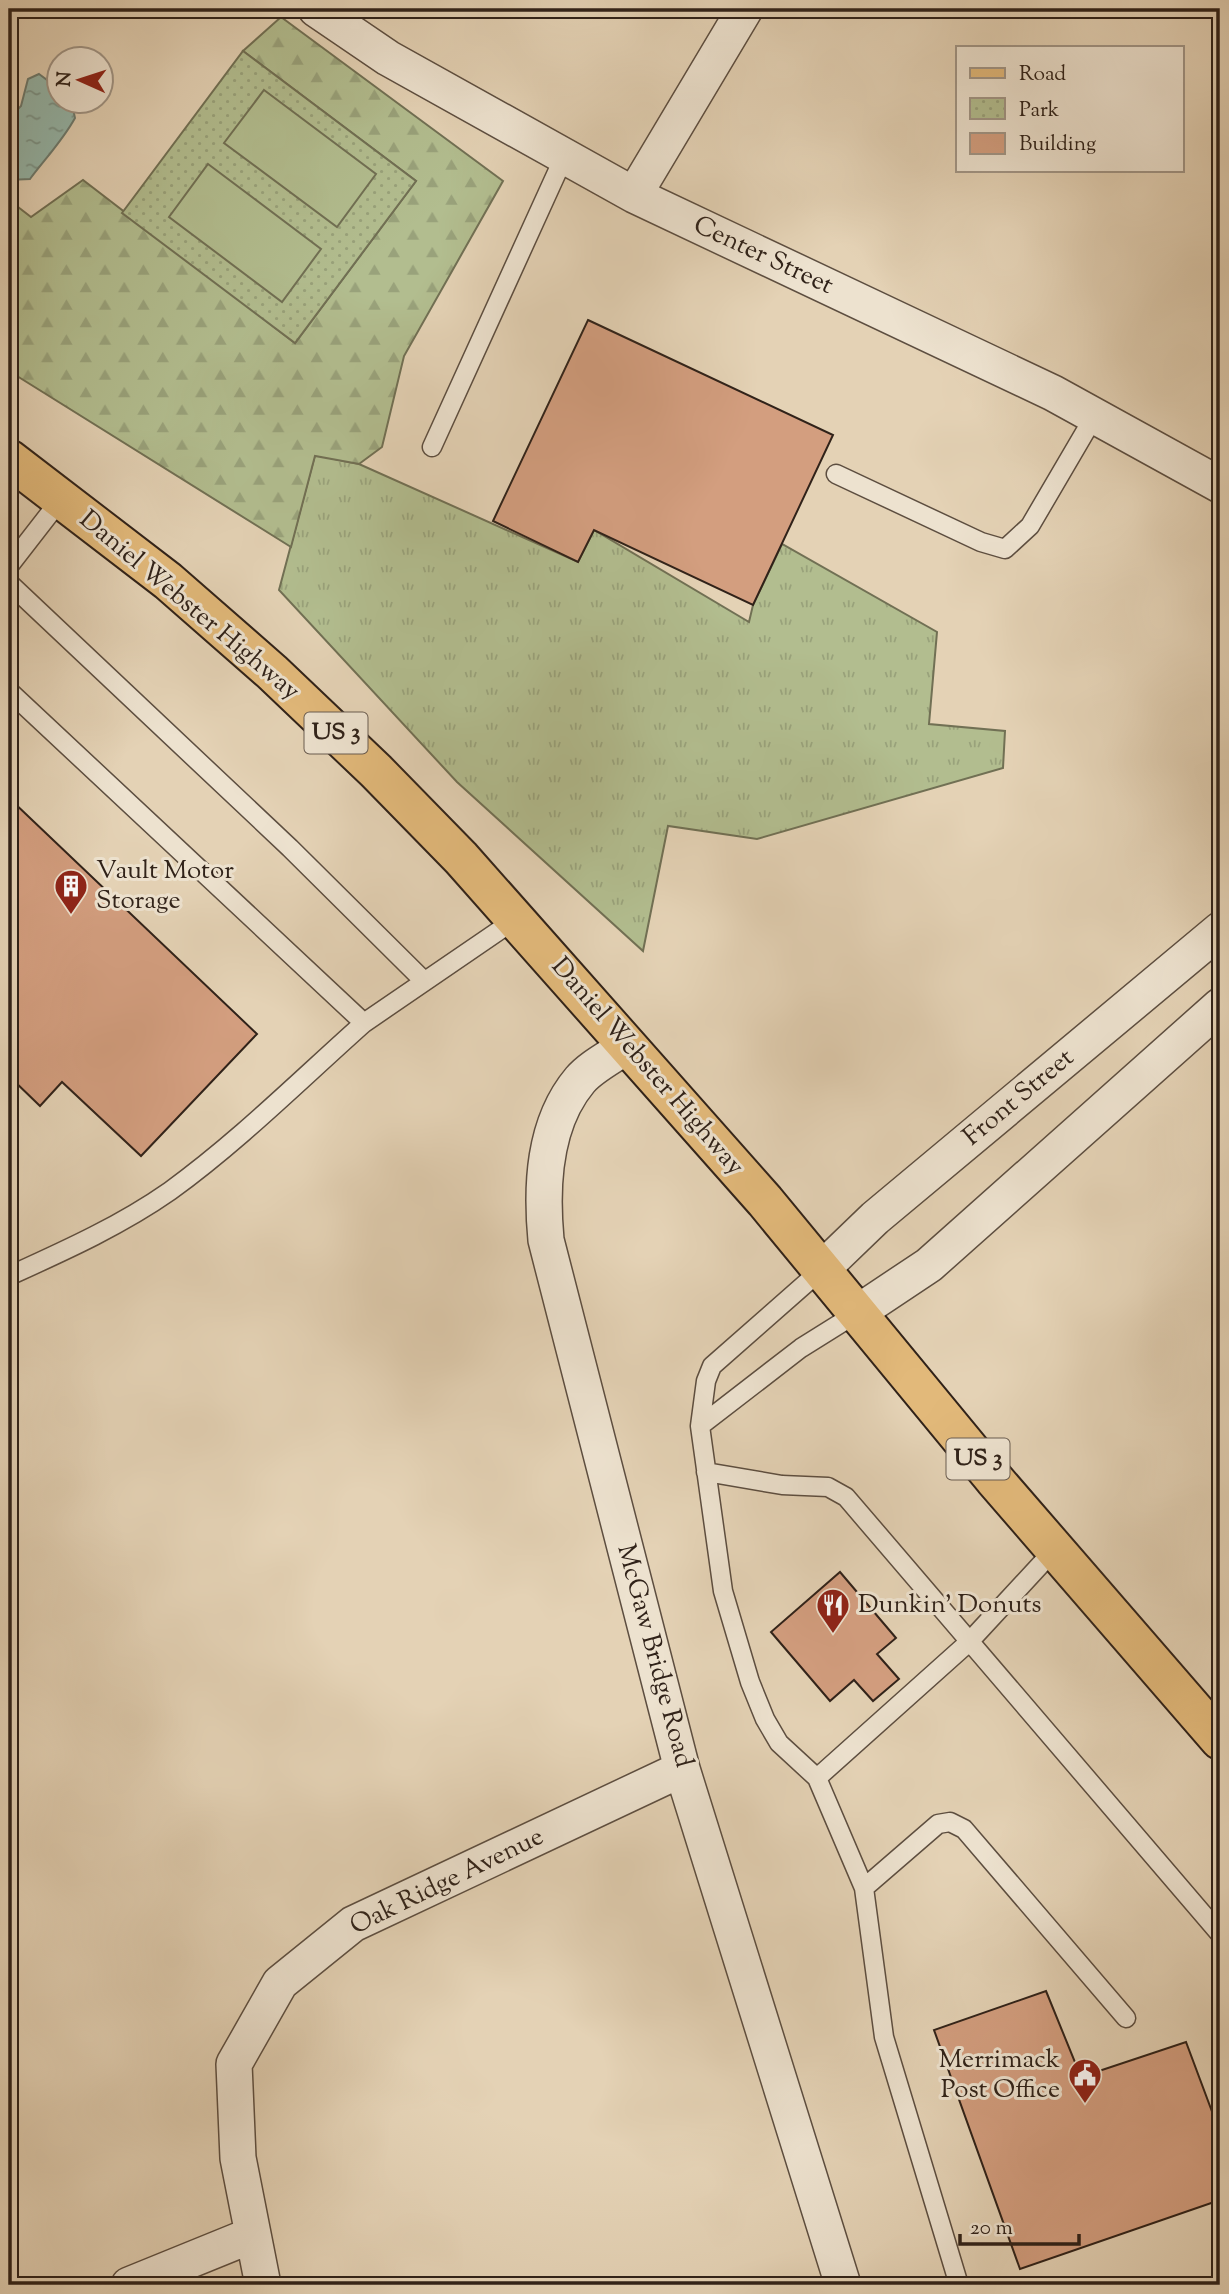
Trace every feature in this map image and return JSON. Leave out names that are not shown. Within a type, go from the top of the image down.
[{"type":"main road","name":"Daniel Webster Highway","points":[[9,459],[168,581],[272,672],[376,771],[516,919],[765,1201],[1055,1549],[1220,1740]]},
{"type":"street","name":"Center Street","points":[[316,9],[388,58],[634,195],[1216,472]]},
{"type":"street","points":[[634,195],[745,9]]},
{"type":"street","name":"Front Street","points":[[821,1270],[875,1218],[1220,930]]},
{"type":"street","points":[[857,1313],[929,1265],[1220,1006]]},
{"type":"street","name":"McGaw Bridge Road","points":[[628,1045],[581,1079],[560,1112],[548,1153],[542,1195],[546,1240],[682,1769],[844,2285]]},
{"type":"street","name":"Oak Ridge Avenue","points":[[263,2285],[238,2158],[234,2064],[280,1983],[353,1924],[682,1769]]},
{"type":"street","points":[[129,2285],[252,2235]]},
{"type":"lane","points":[[432,447],[564,157]]},
{"type":"lane","points":[[836,474],[981,542],[1005,549],[1030,526],[1095,415]]},
{"type":"lane","points":[[9,566],[61,499]]},
{"type":"lane","points":[[9,583],[290,848],[423,980]]},
{"type":"lane","points":[[9,691],[364,1023]]},
{"type":"lane","points":[[9,1276],[95,1236],[168,1192],[212,1158],[364,1023],[423,980],[516,919]]},
{"type":"lane","points":[[821,1270],[712,1366],[706,1381],[700,1426],[706,1472],[723,1591],[750,1682],[765,1719],[779,1743],[817,1778],[864,1888],[884,2037],[959,2285]]},
{"type":"lane","points":[[700,1426],[801,1348],[857,1313]]},
{"type":"lane","points":[[706,1472],[782,1485],[828,1487],[846,1497],[1220,1934]]},
{"type":"lane","points":[[817,1778],[969,1642],[1055,1549]]},
{"type":"lane","points":[[864,1888],[938,1824],[950,1822],[964,1829],[1126,2018]]},
{"type":"green space","points":[[281,17],[503,181],[404,356],[382,447],[359,464],[315,456],[291,547],[9,371],[9,200],[31,217],[83,180],[295,343],[416,181],[243,51]]},
{"type":"green space","points":[[243,51],[416,181],[295,343],[122,213]]},
{"type":"green space","points":[[264,90],[376,174],[337,227],[224,143]]},
{"type":"green space","points":[[208,164],[321,249],[282,302],[169,217]]},
{"type":"green space","points":[[315,455],[359,464],[578,562],[594,530],[749,622],[753,605],[782,544],[937,632],[929,724],[1005,731],[1003,768],[757,839],[668,826],[643,951],[457,782],[279,590]]},
{"type":"water","points":[[39,74],[46,79],[46,116],[75,118],[30,179],[9,180],[9,118],[21,106],[28,79]]},
{"type":"building","points":[[588,320],[833,435],[753,605],[594,530],[578,562],[493,521]]},
{"type":"building","name":"Vault Motor Storage","points":[[9,798],[257,1034],[141,1156],[62,1082],[40,1106],[9,1076]]},
{"type":"building","name":"Dunkin' Donuts","points":[[840,1572],[896,1638],[877,1654],[899,1679],[873,1701],[854,1680],[830,1701],[771,1632]]},
{"type":"building","name":"Merrimack Post Office","points":[[1046,1991],[1081,2077],[1186,2042],[1220,2133],[1220,2200],[1020,2269],[934,2030]]},
{"type":"place","name":"Vault Motor Storage","points":[[71,916]]},
{"type":"place","name":"Dunkin' Donuts","points":[[833,1635]]},
{"type":"place","name":"Merrimack Post Office","points":[[1085,2105]]}]
